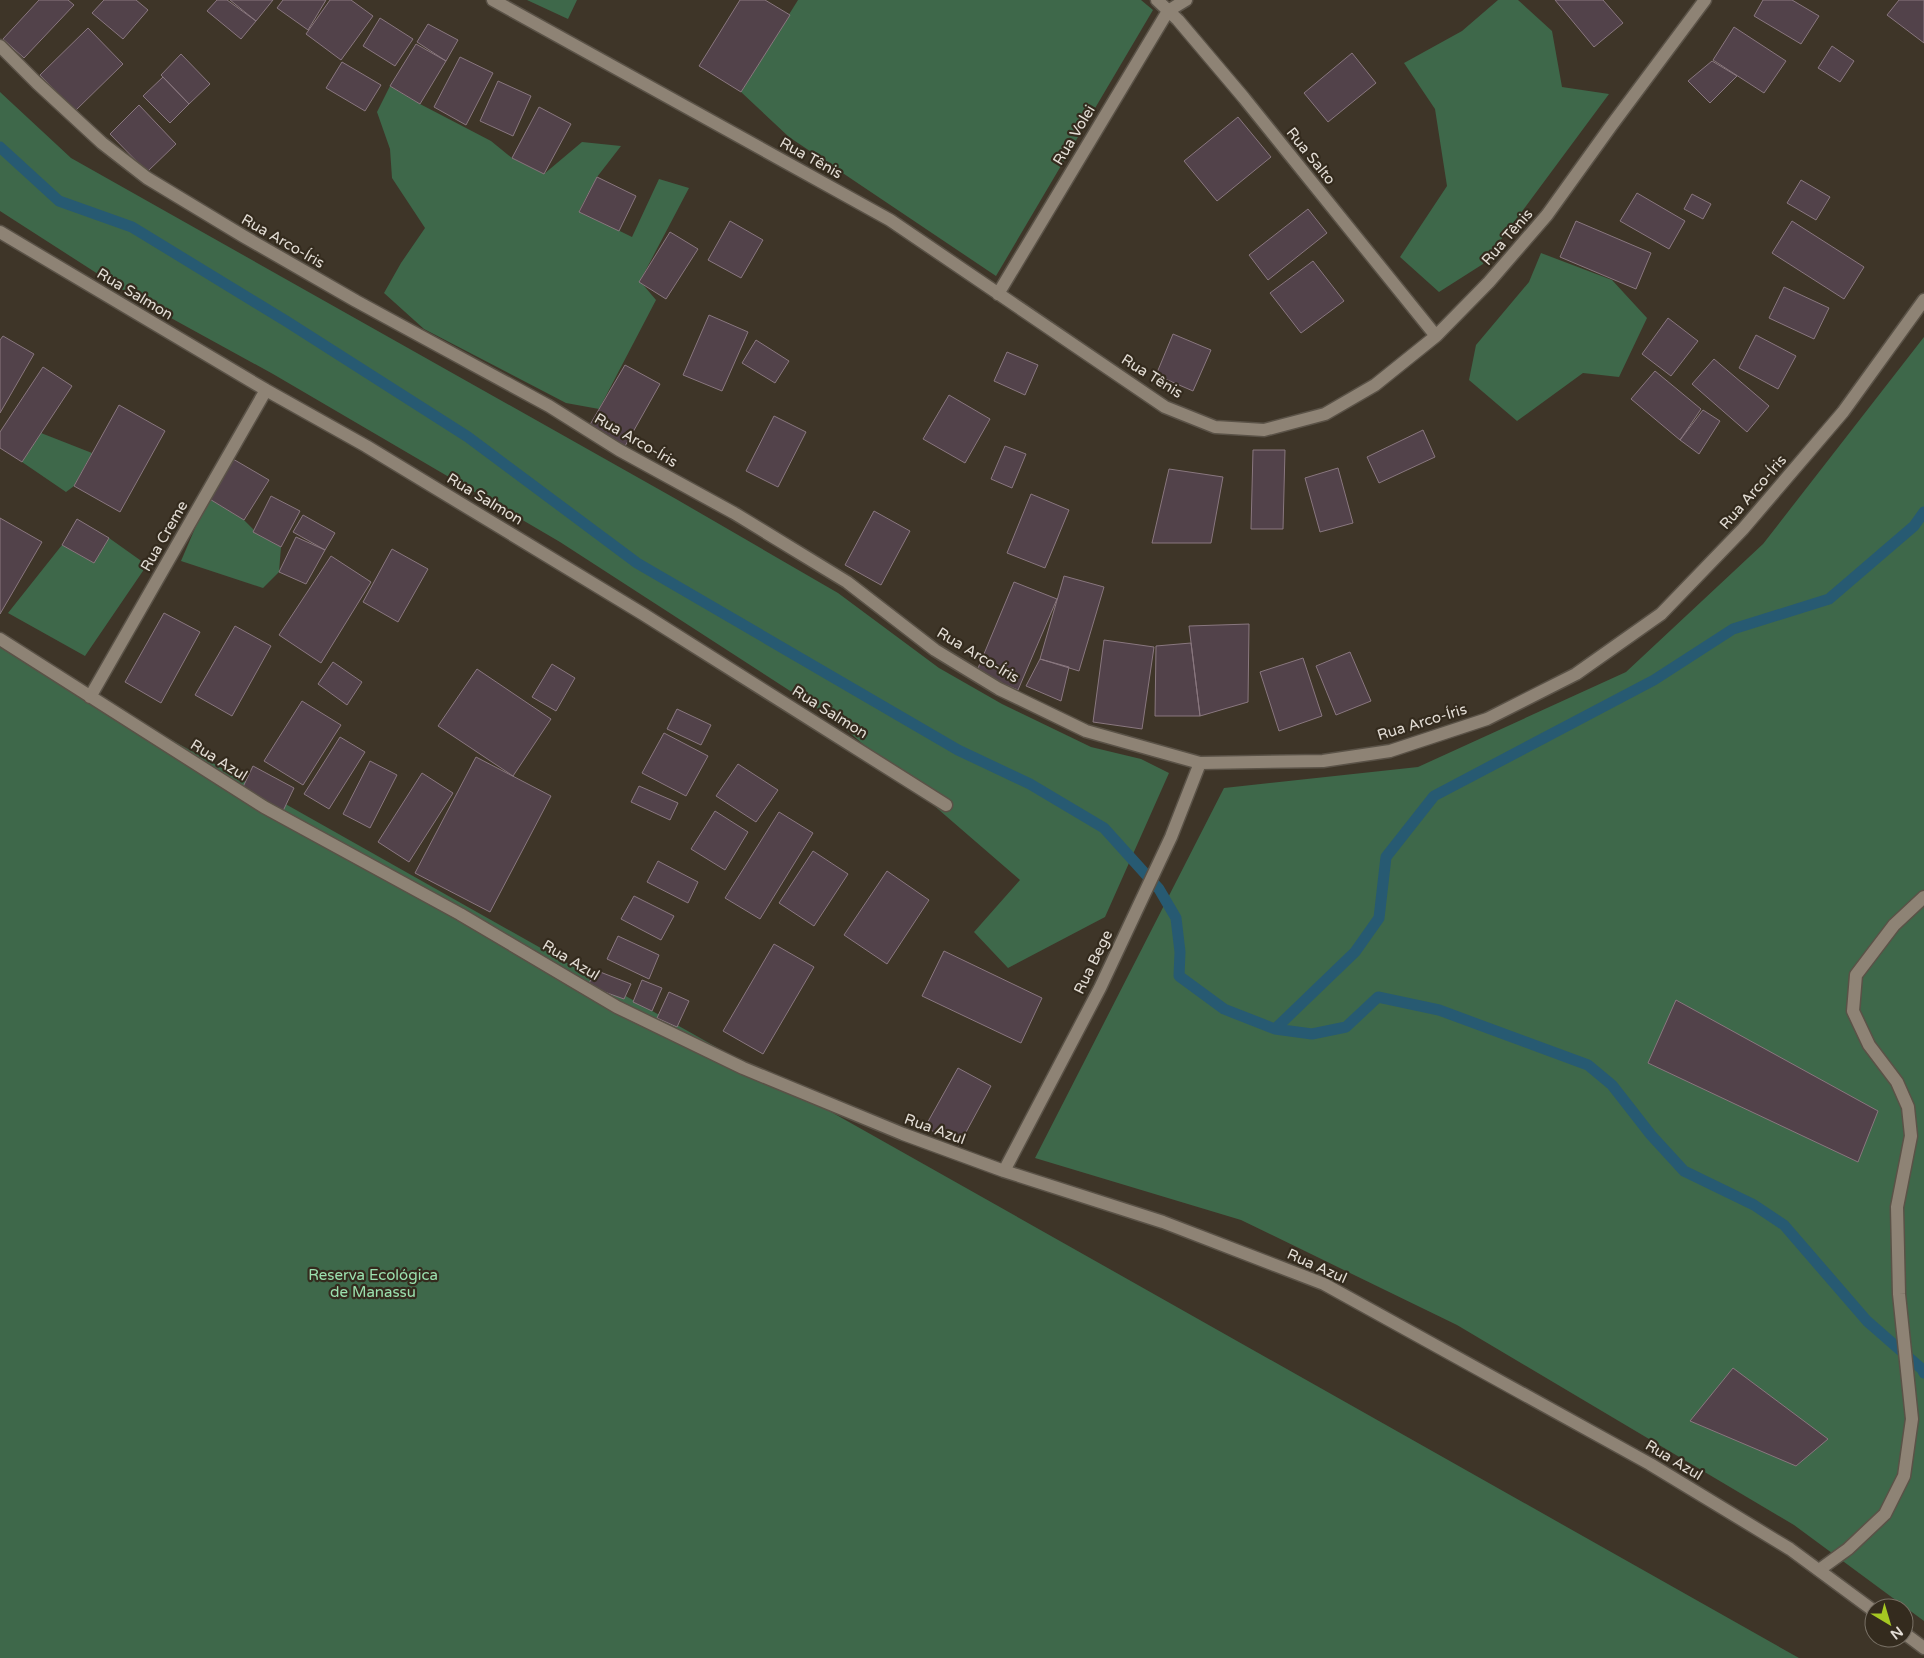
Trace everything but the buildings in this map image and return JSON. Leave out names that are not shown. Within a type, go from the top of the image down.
[{"type":"street","name":"Rua Tênis","points":[[493,0],[890,220],[1166,407],[1215,427],[1264,430],[1325,414],[1375,385],[1436,336],[1489,282],[1547,215],[1610,126],[1705,0]]},
{"type":"street","name":"Rua Salto","points":[[1156,0],[1168,11],[1244,98],[1436,336]]},
{"type":"street","name":"Rua Volei","points":[[998,294],[1168,11],[1186,0]]},
{"type":"street","name":"Rua Arco-Íris","points":[[0,46],[102,143],[147,178],[348,297],[549,406],[619,450],[734,514],[847,582],[935,650],[991,684],[1086,731],[1200,763],[1323,761],[1390,751],[1487,719],[1576,674],[1661,614],[1743,529],[1843,412],[1924,300]]},
{"type":"street","name":"Rua Salmon","points":[[0,232],[266,390],[366,446],[635,610],[946,805]]},
{"type":"street","name":"Rua Creme","points":[[90,697],[266,390]]},
{"type":"street","name":"Rua Azul","points":[[0,639],[264,807],[460,914],[617,1007],[743,1068],[903,1134],[1004,1171],[1163,1222],[1324,1284],[1650,1464],[1790,1549],[1864,1604]]},
{"type":"street","name":"Rua Bege","points":[[1004,1171],[1100,988],[1162,856],[1200,763]]},
{"type":"street","points":[[1819,1570],[1848,1549],[1885,1514],[1904,1476],[1912,1419],[1906,1345],[1899,1294],[1897,1207],[1910,1136],[1908,1107],[1897,1082],[1869,1045],[1853,1011],[1856,975],[1894,924],[1924,897]]},
{"type":"green space","points":[[527,0],[577,0],[568,19]]},
{"type":"green space","points":[[798,0],[1141,0],[1153,10],[996,276],[789,137],[741,92]]},
{"type":"green space","points":[[1498,0],[1518,0],[1552,31],[1562,87],[1609,94],[1483,264],[1439,292],[1400,257],[1447,186],[1435,109],[1404,63],[1462,31]]},
{"type":"green space","points":[[390,86],[491,141],[512,158],[544,174],[582,142],[621,146],[597,177],[579,211],[632,237],[659,179],[689,188],[640,281],[656,300],[599,409],[566,403],[424,329],[384,293],[401,263],[425,228],[392,178],[390,149],[377,112]]},
{"type":"green space","points":[[0,92],[71,158],[676,499],[838,593],[939,668],[1002,704],[1091,747],[1141,759],[1169,773],[1105,917],[1008,968],[974,932],[1020,880],[835,720],[560,542],[273,374],[140,301],[0,211]]},
{"type":"green space","points":[[1541,253],[1612,280],[1647,318],[1619,377],[1583,373],[1517,421],[1469,380],[1476,345],[1529,282]]},
{"type":"green space","points":[[1924,337],[1924,1621],[1914,1614],[1914,1598],[1893,1598],[1794,1525],[1457,1325],[1241,1220],[1035,1158],[1224,788],[1418,767],[1626,672],[1763,544]]},
{"type":"green space","points":[[41,433],[92,453],[74,486],[66,492],[22,462]]},
{"type":"green space","points":[[208,498],[244,520],[259,535],[281,547],[279,572],[263,588],[181,561]]},
{"type":"green space","points":[[109,538],[147,565],[85,656],[8,613],[62,545],[94,563]]},
{"type":"green space","name":"Reserva Ecológica de Manassu","points":[[0,643],[1799,1658],[0,1658]]},
{"type":"waterway","points":[[0,147],[59,201],[132,227],[286,321],[468,437],[637,563],[958,750],[1030,784],[1104,828],[1159,889],[1176,918],[1180,952],[1179,976],[1224,1009],[1275,1029],[1312,1034],[1346,1027],[1378,997],[1439,1010],[1588,1065],[1612,1085],[1651,1135],[1684,1171],[1754,1205],[1784,1225],[1867,1321],[1922,1369],[1924,1373]]},
{"type":"waterway","points":[[1275,1029],[1355,952],[1379,918],[1386,857],[1434,796],[1654,680],[1733,629],[1829,599],[1914,526],[1924,512]]}]
